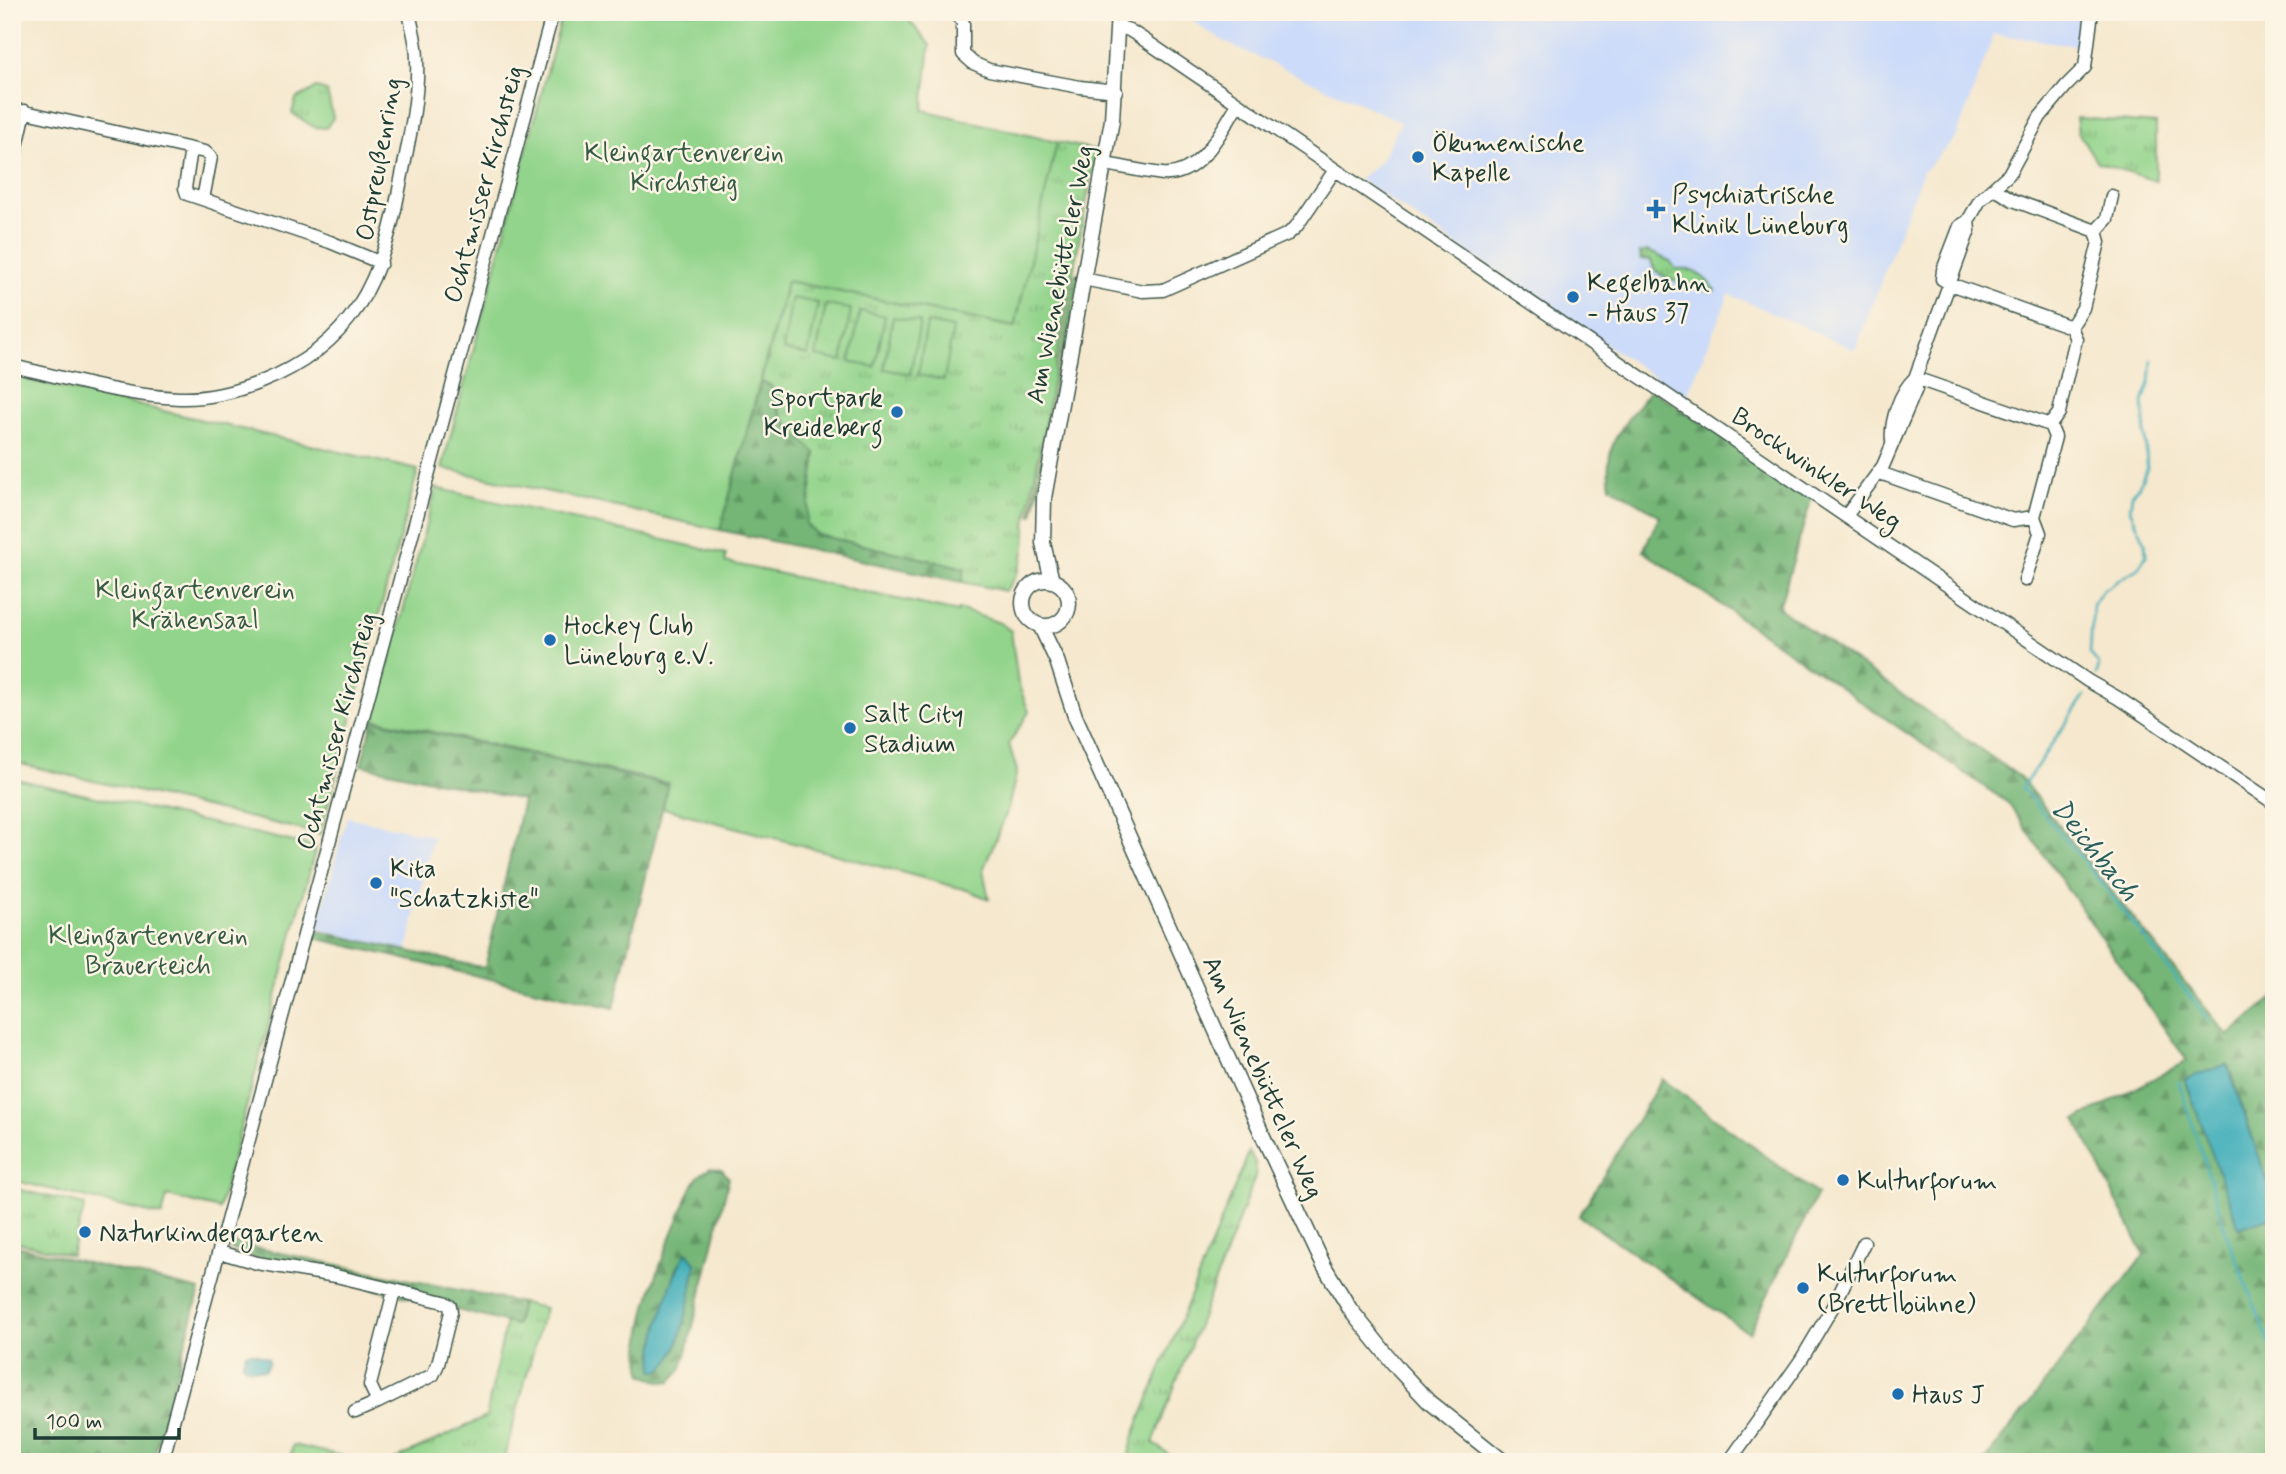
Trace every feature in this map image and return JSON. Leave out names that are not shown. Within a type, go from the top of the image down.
[{"type":"street","name":"Ostpreußenring","points":[[12,366],[141,394],[180,398],[233,391],[282,373],[322,347],[359,306],[381,263],[392,228],[418,60],[409,12]]},
{"type":"street","name":"Ochtmisser Kirchsteig","points":[[162,1462],[553,12]]},
{"type":"street","points":[[956,12],[963,23],[963,54],[972,64],[989,70],[1067,85],[1115,91]]},
{"type":"street","points":[[1846,516],[1880,473],[1892,441],[1900,430],[1916,389],[1915,378],[1969,230],[1968,221],[1980,200],[2009,174],[2040,117],[2085,67],[2092,12]]},
{"type":"street","name":"Am Wienebütteler Weg","points":[[1117,19],[1115,91],[1104,164],[1047,473],[1043,543],[1035,583],[1026,594],[1024,607],[1028,616],[1040,625],[1075,716],[1266,1143],[1324,1266],[1350,1309],[1399,1370],[1430,1402],[1504,1462]]},
{"type":"street","name":"Brockwinkler Weg","points":[[1117,19],[1129,30],[2088,681],[2118,698],[2274,803]]},
{"type":"street","points":[[1104,164],[1165,174],[1179,173],[1199,161],[1238,104]]},
{"type":"street","points":[[12,169],[18,110],[205,152],[211,157],[203,199]]},
{"type":"street","points":[[191,149],[185,192],[330,242],[381,263]]},
{"type":"street","points":[[1083,279],[1154,292],[1180,285],[1288,233],[1296,227],[1335,170]]},
{"type":"street","points":[[1995,188],[2013,200],[2096,231]]},
{"type":"street","points":[[2096,231],[2107,219],[2112,196]]},
{"type":"street","points":[[2071,327],[2083,308],[2099,242],[2096,231]]},
{"type":"street","points":[[1950,284],[2071,327],[2076,339],[2059,413],[2050,425]]},
{"type":"street","points":[[1915,378],[2050,425]]},
{"type":"street","points":[[2025,580],[2040,533],[2034,517],[2054,437],[2050,425]]},
{"type":"street","points":[[1880,473],[2013,520],[2034,517]]},
{"type":"street","name":"Am Wienebütteler Weg","points":[[1043,543],[1052,581],[1063,587],[1069,599],[1067,613],[1056,624],[1056,661]]},
{"type":"street","points":[[1035,583],[1052,581]]},
{"type":"street","points":[[1040,625],[1056,624]]},
{"type":"street","points":[[1729,1462],[1801,1360],[1835,1303],[1864,1243]]},
{"type":"street","points":[[219,1252],[257,1264],[336,1276],[444,1302],[450,1306],[451,1312],[433,1374],[355,1412]]},
{"type":"street","points":[[378,1402],[370,1385],[394,1291]]},
{"type":"shaded area","name":"Psychiatrische Klinik Lüneburg","points":[[1184,12],[2085,12],[2080,46],[1994,34],[1957,136],[1922,173],[1855,350],[1729,294],[1686,398],[1359,179],[1380,162],[1401,122],[1229,44],[1202,28]]},
{"type":"shaded area","name":"Kita \"Schatzkiste\"","points":[[347,817],[433,836],[407,951],[317,929]]},
{"type":"green space","name":"Kleingartenverein Kirchsteig","points":[[563,12],[902,12],[930,45],[923,110],[1057,142],[1015,327],[787,281],[720,530],[442,468]]},
{"type":"green space","points":[[316,88],[327,91],[333,118],[326,128],[314,127],[292,113],[296,99]]},
{"type":"green space","points":[[2076,118],[2156,124],[2156,181],[2097,162],[2078,132]]},
{"type":"green space","points":[[1057,142],[1096,150],[1026,525],[1024,552],[1011,584],[1005,591],[962,582],[965,568],[818,535],[806,524],[816,454],[787,423],[770,385],[761,382],[787,281],[1014,327]]},
{"type":"green space","points":[[1648,251],[1670,261],[1676,269],[1698,274],[1715,290],[1711,292],[1676,282],[1660,274],[1651,260],[1641,259],[1640,253]]},
{"type":"green space","points":[[1076,274],[1080,274],[1040,484],[1031,515]]},
{"type":"green space","points":[[792,298],[818,303],[808,355],[783,350]]},
{"type":"green space","points":[[826,305],[851,309],[842,361],[816,356]]},
{"type":"green space","points":[[860,311],[885,316],[875,367],[850,362]]},
{"type":"green space","points":[[893,317],[920,322],[910,374],[884,369]]},
{"type":"green space","points":[[927,323],[953,328],[944,380],[918,375]]},
{"type":"green space","name":"Kleingartenverein Krähensaal","points":[[12,376],[418,470],[320,834],[12,762]]},
{"type":"green space","points":[[761,382],[770,385],[777,396],[776,406],[789,427],[816,453],[806,524],[818,535],[965,568],[962,582],[720,530]]},
{"type":"green space","points":[[1651,389],[1812,497],[1779,608],[2020,777],[2228,1036],[2274,997],[2274,1201],[2228,1065],[2239,1227],[2274,1216],[2274,1462],[1984,1462],[2144,1255],[2076,1120],[2187,1061],[2008,803],[1643,551],[1660,516],[1610,486],[1608,470],[1618,433]]},
{"type":"green space","points":[[436,488],[726,554],[725,562],[958,612],[959,609],[1000,623],[1011,631],[1018,683],[1029,712],[1009,744],[1017,771],[1007,812],[983,870],[989,899],[967,890],[663,808],[668,783],[374,719]]},
{"type":"green space","points":[[373,720],[668,785],[614,1008],[315,938],[317,931],[485,968],[523,800],[361,765]]},
{"type":"green space","name":"Kleingartenverein Brauerteich","points":[[12,778],[316,847],[219,1209],[167,1196],[162,1216],[12,1180]]},
{"type":"green space","points":[[1662,1079],[1817,1194],[1749,1333],[1579,1216]]},
{"type":"green space","points":[[1249,1152],[1256,1164],[1255,1177],[1153,1443],[1179,1462],[1127,1462],[1134,1435]]},
{"type":"green space","points":[[710,1168],[722,1170],[729,1178],[686,1355],[681,1370],[671,1381],[662,1382],[643,1375],[640,1358],[645,1316],[658,1271],[690,1191],[697,1178]],"holes":[[[687,1253],[696,1264],[653,1356],[677,1267]]]},
{"type":"green space","points":[[12,1188],[85,1205],[71,1255],[12,1241]]},
{"type":"green space","points":[[233,1243],[521,1303],[516,1325],[257,1259],[231,1249]]},
{"type":"green space","points":[[12,1245],[200,1290],[152,1462],[12,1462]]},
{"type":"green space","points":[[521,1303],[545,1308],[503,1462],[390,1462],[486,1417],[506,1322],[516,1324]]},
{"type":"green space","points":[[293,1445],[370,1462],[289,1462]]},
{"type":"water","points":[[2227,1064],[2274,1201],[2274,1216],[2239,1228],[2185,1079]]},
{"type":"water","points":[[687,1252],[696,1264],[684,1325],[672,1357],[664,1367],[655,1372],[655,1347],[663,1311],[675,1275]]},
{"type":"water","points":[[252,1352],[268,1358],[265,1370],[247,1368],[242,1364],[246,1353]]},
{"type":"waterway","name":"Deichbach","points":[[2097,675],[2099,665],[2090,653],[2093,605],[2103,590],[2138,568],[2146,556],[2145,542],[2130,510],[2132,494],[2138,488],[2147,468],[2143,402],[2150,382],[2152,360]]},
{"type":"waterway","name":"Deichbach","points":[[2085,695],[2022,788],[2096,876],[2210,1022]]},
{"type":"waterway","name":"Deichbach","points":[[2179,1082],[2229,1241],[2274,1354]]},
{"type":"place","name":"Ökumenische Kapelle","points":[[1418,157]]},
{"type":"place","name":"Psychiatrische Klinik Lüneburg","points":[[1656,209]]},
{"type":"place","name":"Kegelbahn - Haus 37","points":[[1573,297]]},
{"type":"place","name":"Sportpark Kreideberg","points":[[897,412]]},
{"type":"place","name":"Hockey Club Lüneburg e.V.","points":[[550,640]]},
{"type":"place","name":"Salt City Stadium","points":[[850,728]]},
{"type":"place","name":"Kita \"Schatzkiste\"","points":[[376,883]]},
{"type":"place","name":"Kulturforum","points":[[1843,1180]]},
{"type":"place","name":"Naturkindergarten","points":[[85,1232]]},
{"type":"place","name":"Kulturforum (Brettlbühne)","points":[[1803,1288]]},
{"type":"place","name":"Haus J","points":[[1898,1394]]}]
